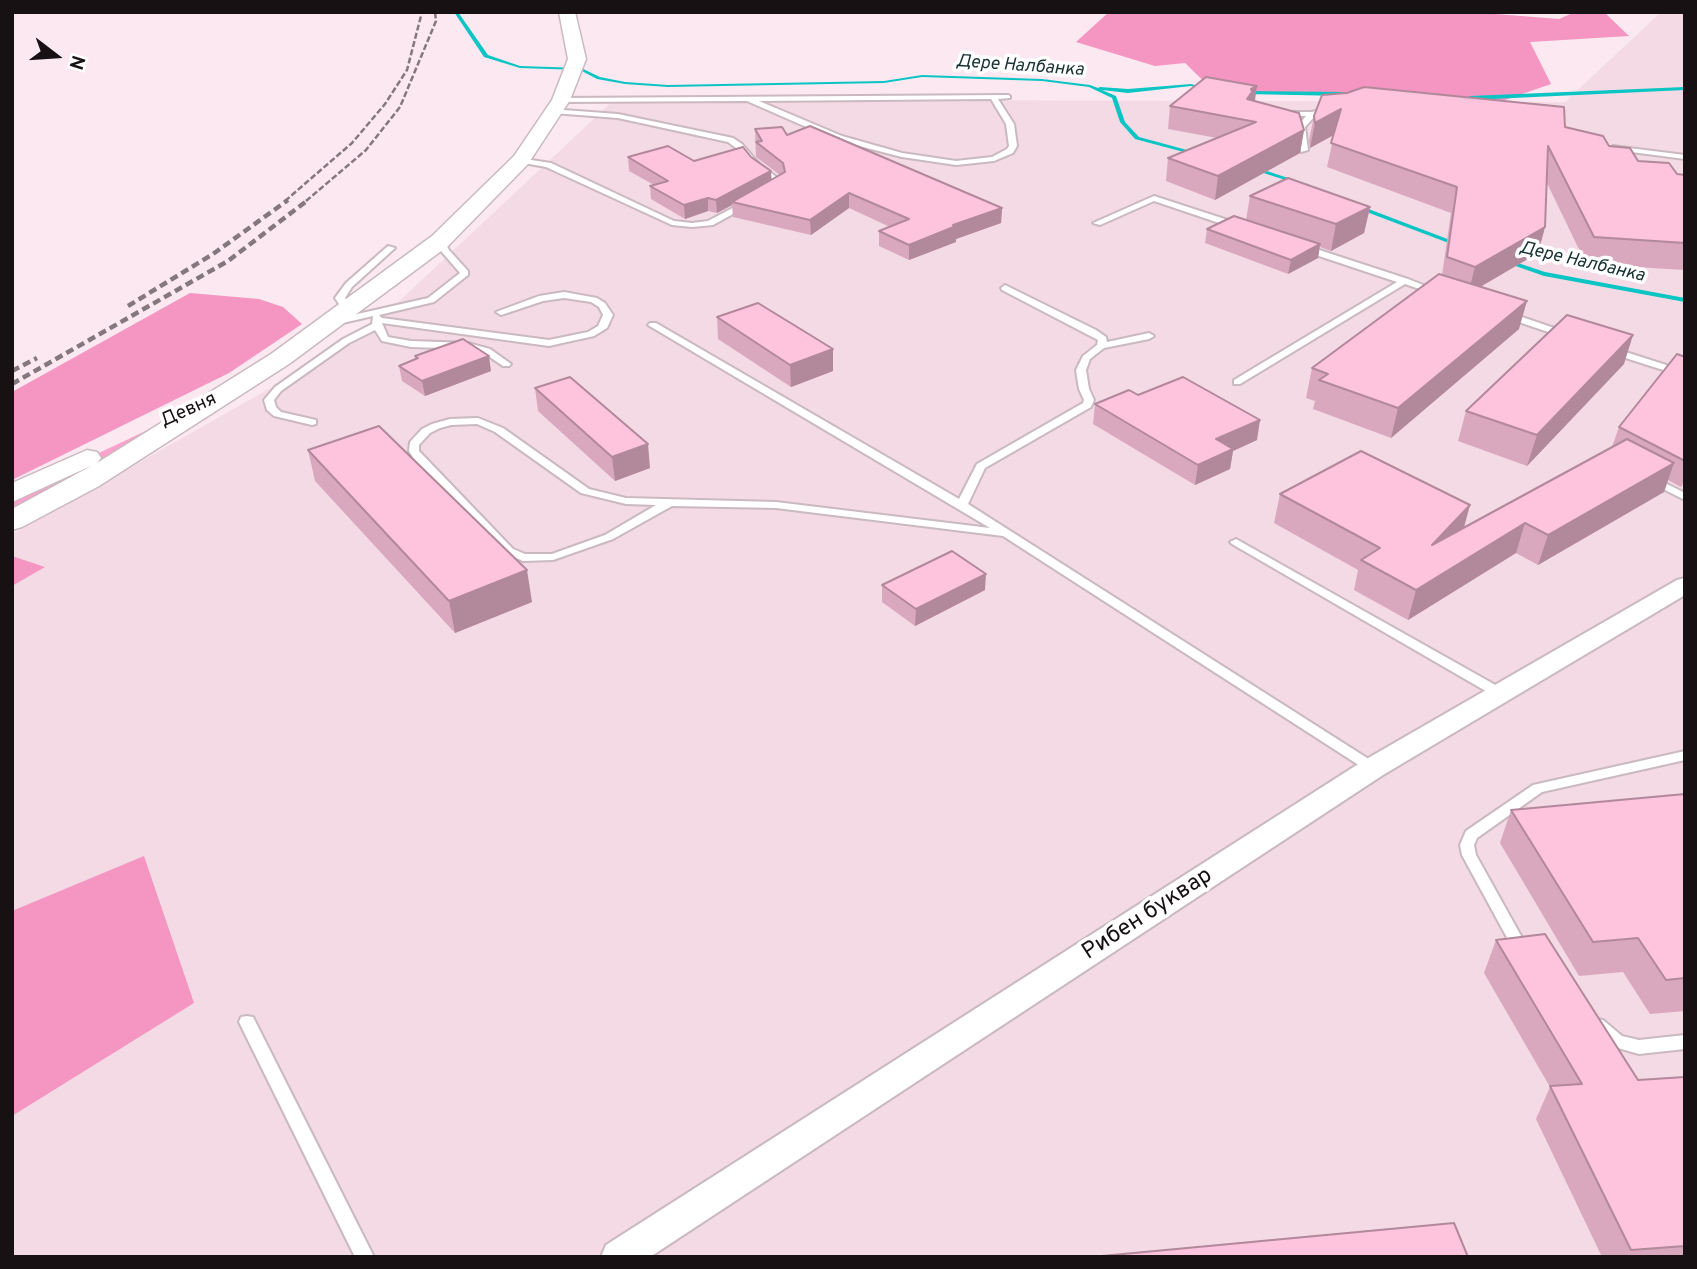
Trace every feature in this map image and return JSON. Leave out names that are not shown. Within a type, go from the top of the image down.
[{"type":"street","points":[[224,394],[334,322],[440,241],[521,160],[557,106],[577,59],[567,12]]},
{"type":"street","name":"Девня","points":[[12,494],[224,394]]},
{"type":"street","name":"Девня","points":[[12,521],[89,480],[224,394]]},
{"type":"street","name":"Рибен буквар","points":[[619,1257],[1373,768],[1685,585]]},
{"type":"lane","points":[[557,106],[746,97],[1008,97]]},
{"type":"lane","points":[[746,97],[781,115],[839,138],[902,155],[956,163],[994,159],[1010,151],[1013,146],[1010,124],[993,97]]},
{"type":"lane","points":[[557,106],[730,140],[739,146],[755,166],[779,183],[776,189],[764,195]]},
{"type":"lane","points":[[1278,114],[1312,114],[1335,108]]},
{"type":"lane","points":[[1304,150],[1301,127],[1312,114]]},
{"type":"lane","points":[[1607,147],[1685,157]]},
{"type":"lane","points":[[521,160],[548,165],[666,221],[682,225],[710,222],[752,202]]},
{"type":"lane","points":[[1097,223],[1154,198],[1250,230]]},
{"type":"lane","points":[[312,422],[278,414],[271,408],[269,400],[278,390],[377,319],[431,300],[465,273],[445,251],[440,241]]},
{"type":"lane","points":[[1289,243],[1443,294]]},
{"type":"lane","points":[[355,305],[341,302],[340,298],[349,285],[391,248]]},
{"type":"lane","points":[[1237,382],[1405,281]]},
{"type":"lane","points":[[1005,288],[1093,332],[1103,339],[1101,346]]},
{"type":"lane","points":[[334,322],[377,319],[549,343],[591,334],[602,328],[608,315],[602,305],[594,300],[564,295],[542,298],[501,312]]},
{"type":"lane","points":[[1494,311],[1570,336]]},
{"type":"lane","points":[[377,319],[385,339],[395,342],[468,345],[487,351],[506,364]]},
{"type":"lane","points":[[653,325],[962,505],[1373,768]]},
{"type":"lane","points":[[962,505],[981,466],[1087,405],[1089,400],[1083,389],[1082,370],[1086,358],[1101,346],[1149,336]]},
{"type":"lane","points":[[1608,349],[1685,374]]},
{"type":"lane","points":[[668,503],[610,537],[543,559],[523,558],[509,551],[418,457],[414,444],[426,431],[436,426],[478,421],[499,429],[585,491],[626,501],[776,505],[1006,533]]},
{"type":"lane","points":[[1641,473],[1685,497]]},
{"type":"lane","points":[[1236,542],[1501,694]]},
{"type":"lane","points":[[1533,957],[1521,951],[1469,855],[1467,845],[1471,835],[1538,788],[1685,755]]},
{"type":"lane","points":[[1587,1008],[1600,1029],[1617,1041],[1639,1046],[1685,1042]]},
{"type":"lane","points":[[247,1022],[365,1257]]},
{"type":"shaded area","points":[[1109,12],[1471,12],[1559,19],[1575,12],[1604,12],[1629,36],[1530,42],[1551,84],[1502,101],[1380,100],[1319,94],[1216,93],[1185,63],[1155,66],[1076,42]]},
{"type":"shaded area","points":[[1661,12],[1685,12],[1685,1257],[12,1257],[12,534],[361,337],[615,99],[1565,102]]},
{"type":"shaded area","points":[[190,293],[259,299],[283,307],[302,324],[229,373],[12,480],[12,392]]},
{"type":"shaded area","points":[[224,394],[12,521],[12,494]]},
{"type":"shaded area","points":[[12,556],[45,567],[12,586]]},
{"type":"shaded area","points":[[144,856],[194,1003],[12,1116],[12,911]]},
{"type":"building","points":[[1206,77],[1257,86],[1251,89],[1247,99],[1299,113],[1304,130],[1218,176],[1168,158],[1256,122],[1170,106]]},
{"type":"building","points":[[1364,87],[1564,107],[1565,127],[1603,136],[1609,146],[1630,148],[1638,161],[1669,163],[1677,174],[1685,175],[1685,243],[1594,237],[1548,146],[1545,227],[1475,267],[1447,257],[1457,187],[1331,143],[1341,109],[1315,123],[1314,116],[1322,95],[1347,93]]},
{"type":"building","points":[[810,126],[1002,208],[953,225],[956,226],[909,245],[879,231],[909,219],[849,193],[810,220],[732,202],[785,172],[783,163],[756,142],[762,141],[755,129],[782,127],[787,135]]},
{"type":"building","points":[[668,146],[694,161],[743,147],[751,157],[771,171],[716,200],[708,198],[684,205],[650,186],[668,181],[628,157]]},
{"type":"building","points":[[1288,178],[1370,207],[1336,224],[1250,196]]},
{"type":"building","points":[[1234,216],[1320,244],[1291,260],[1207,229]]},
{"type":"building","points":[[1439,274],[1527,301],[1398,408],[1319,380],[1328,374],[1312,368]]},
{"type":"building","points":[[758,303],[833,349],[790,365],[717,317]]},
{"type":"building","points":[[1567,315],[1633,335],[1537,435],[1466,411]]},
{"type":"building","points":[[463,339],[489,356],[422,381],[399,366],[418,358],[415,356]]},
{"type":"building","points":[[1677,354],[1685,357],[1685,461],[1619,427]]},
{"type":"building","points":[[570,377],[648,444],[612,457],[535,388]]},
{"type":"building","points":[[1183,377],[1260,420],[1216,439],[1233,449],[1198,465],[1095,404],[1129,390],[1138,395]]},
{"type":"building","points":[[379,426],[527,570],[449,601],[308,450]]},
{"type":"building","points":[[1627,439],[1674,463],[1548,535],[1525,523],[1416,590],[1361,560],[1380,548],[1280,494],[1361,451],[1470,505],[1432,545]]},
{"type":"building","points":[[952,551],[986,574],[916,609],[882,585]]},
{"type":"building","points":[[1685,794],[1685,978],[1666,980],[1638,938],[1593,942],[1511,810]]},
{"type":"building","points":[[1545,934],[1638,1080],[1685,1077],[1685,1246],[1631,1250],[1550,1086],[1582,1084],[1496,940]]},
{"type":"building","points":[[1454,1223],[1468,1257],[1091,1257]]},
{"type":"waterway","name":"Дере Налбанка","points":[[456,12],[486,56],[520,67],[581,69],[599,78],[625,83],[668,86],[884,82],[922,76],[1042,80],[1090,86],[1114,97],[1123,122],[1137,138],[1195,153]]},
{"type":"waterway","points":[[1100,88],[1128,91],[1191,85],[1204,88]]},
{"type":"waterway","points":[[1470,98],[1685,88]]},
{"type":"waterway","points":[[1246,92],[1344,94]]},
{"type":"waterway","name":"Дере Налбанка","points":[[1256,169],[1300,183]]},
{"type":"waterway","name":"Дере Налбанка","points":[[1358,207],[1456,244]]},
{"type":"waterway","name":"Дере Налбанка","points":[[1509,262],[1544,274],[1685,300]]},
{"type":"railway","points":[[285,201],[352,143],[385,104],[407,70],[422,12]]},
{"type":"railway","points":[[306,201],[366,150],[400,107],[436,21],[435,12]]},
{"type":"railway","points":[[128,306],[213,254],[288,200]]},
{"type":"railway","points":[[12,384],[228,261],[308,200]]},
{"type":"railway","points":[[12,371],[37,358]]}]
